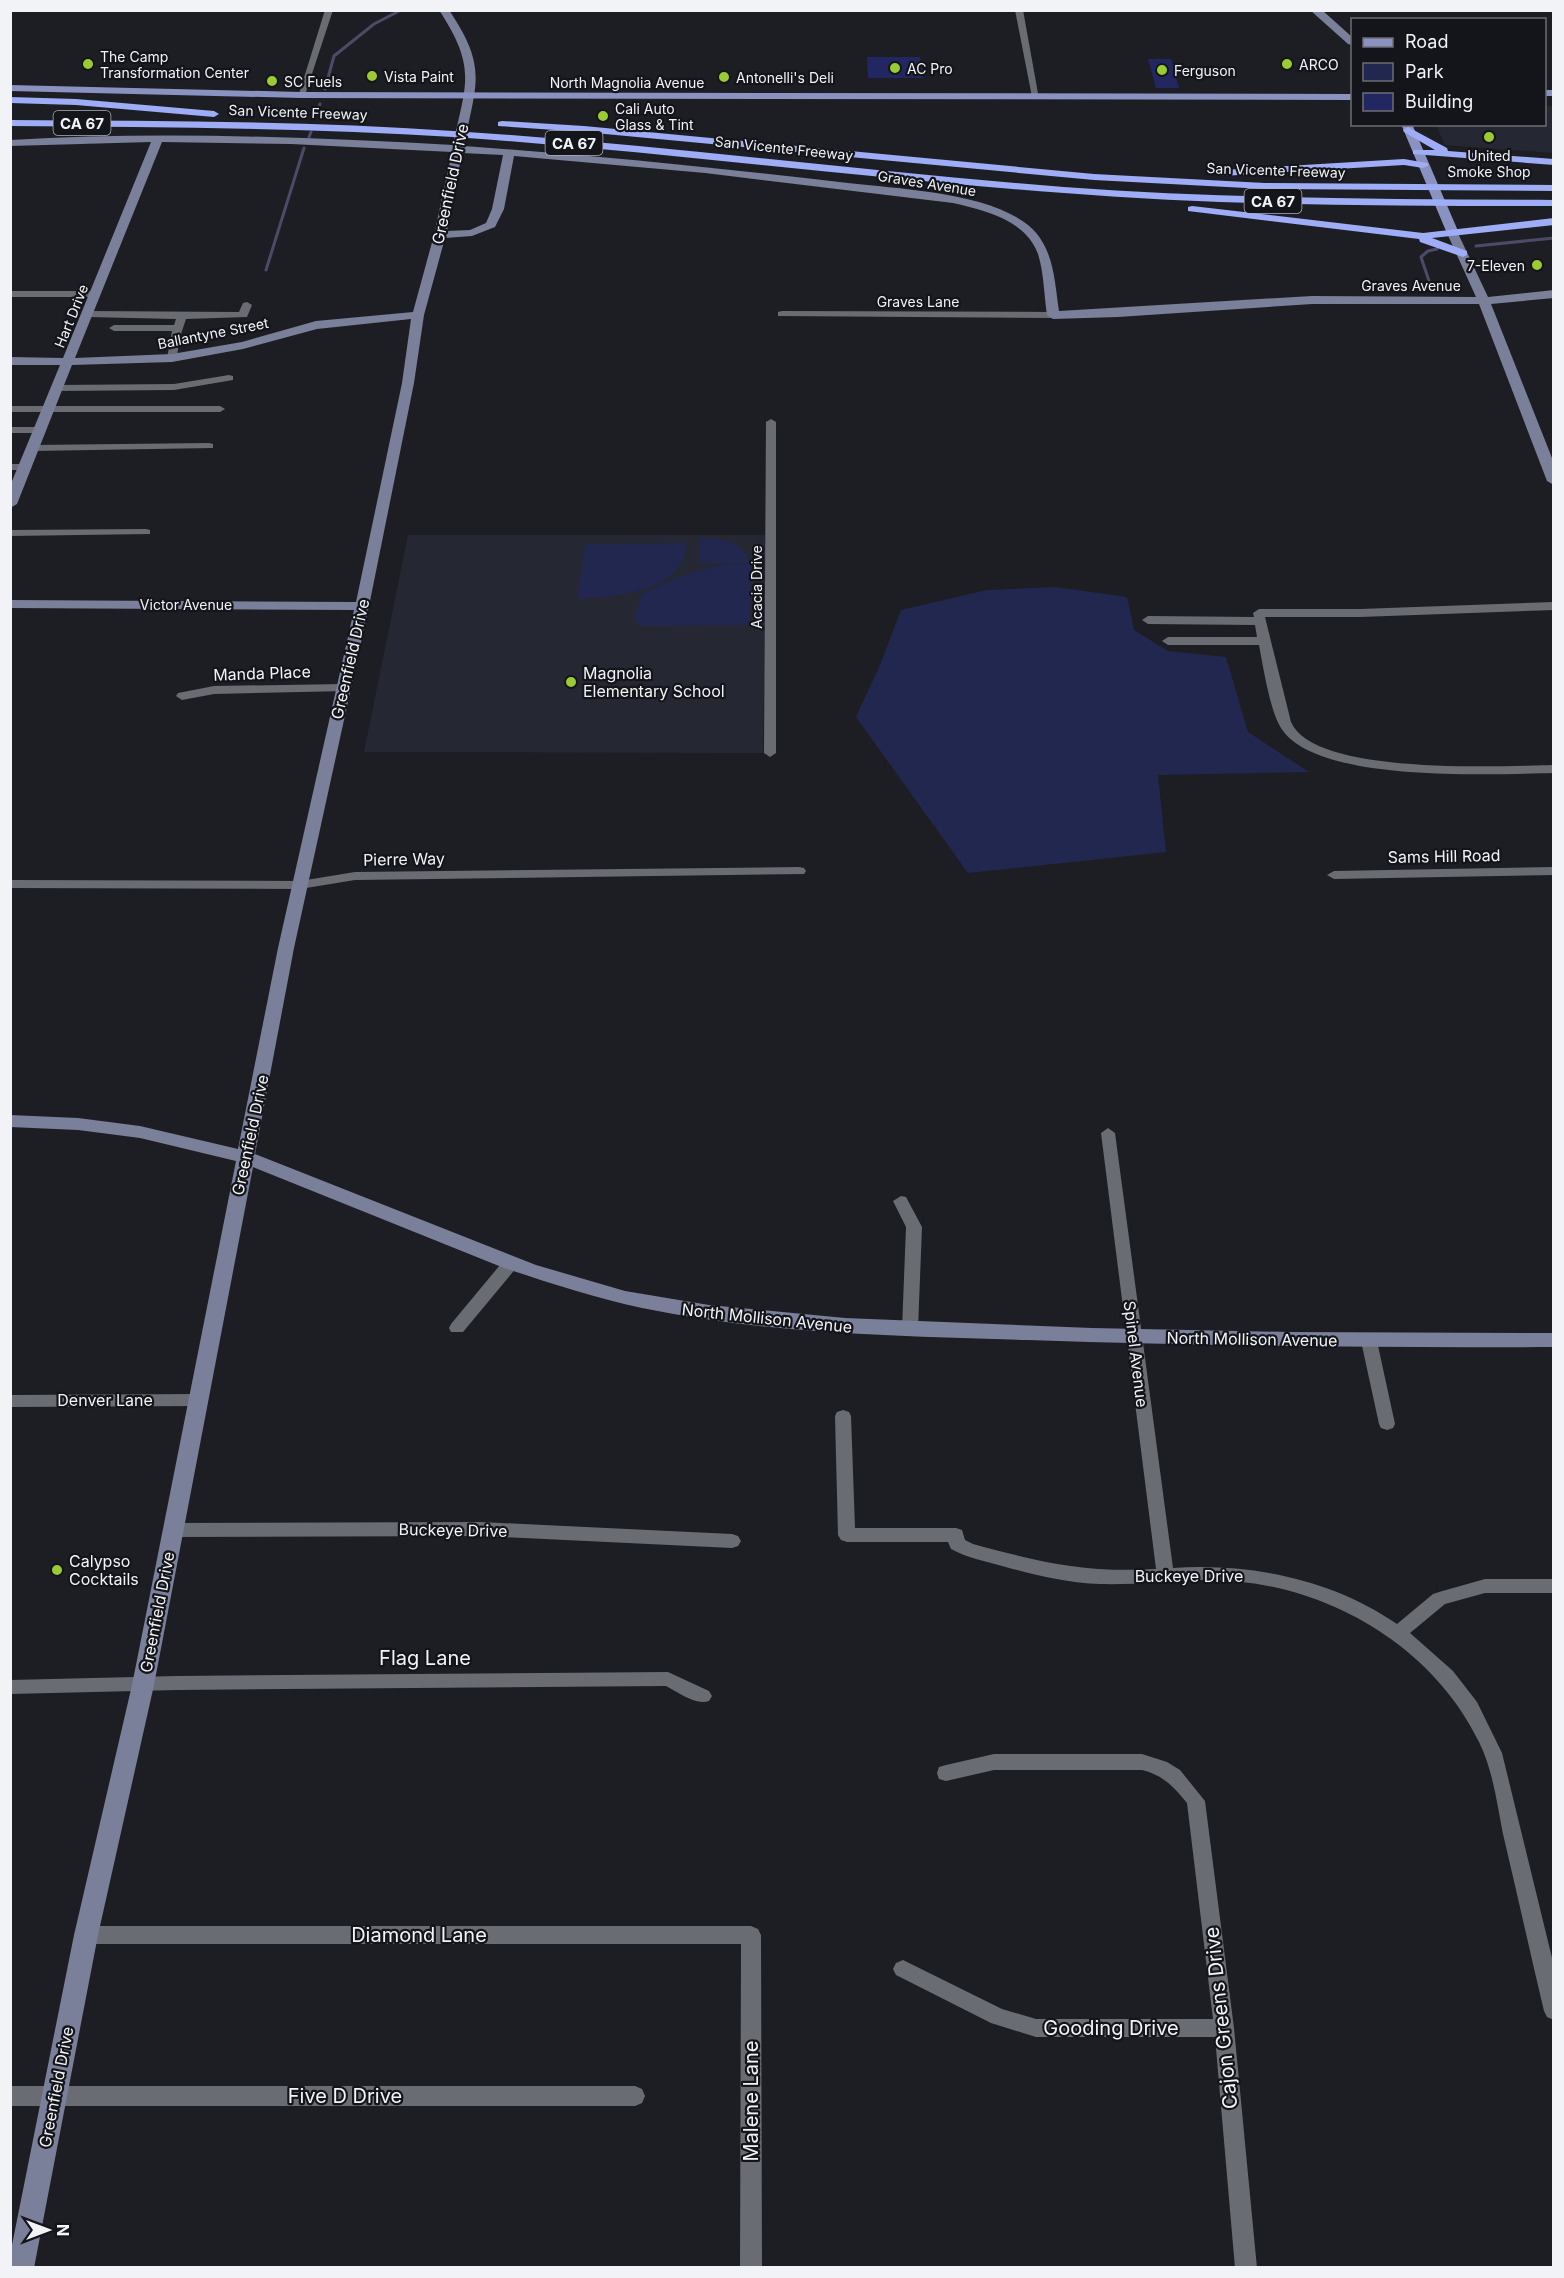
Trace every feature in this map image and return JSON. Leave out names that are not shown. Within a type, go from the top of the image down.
[{"type":"highway","points":[[10,100],[76,102],[225,115]]},
{"type":"highway","name":"San Vicente Freeway","points":[[10,113],[410,119]]},
{"type":"highway","name":"San Vicente Freeway","points":[[452,121],[584,129],[1060,174],[1265,186],[1554,188]]},
{"type":"highway","name":"San Vicente Freeway","points":[[10,123],[305,126],[529,139],[994,184],[1251,200],[1554,203]]},
{"type":"highway","points":[[10,128],[153,124]]},
{"type":"highway","points":[[1386,163],[1402,156],[1406,149],[1407,128]]},
{"type":"highway","points":[[1407,128],[1437,149],[1468,154]]},
{"type":"highway","points":[[1418,152],[1554,162]]},
{"type":"highway","points":[[1060,174],[1113,171],[1232,173],[1404,162],[1426,169]]},
{"type":"highway","points":[[994,184],[1131,204],[1209,210],[1405,236],[1444,245],[1463,253]]},
{"type":"highway","points":[[1405,236],[1434,236],[1452,231],[1554,220]]},
{"type":"main road","name":"Greenfield Drive","points":[[21,2268],[86,1935],[143,1685],[244,1157],[264,1073],[300,885],[362,606],[408,383],[418,315],[440,235],[471,84],[470,54],[463,38],[444,10]]},
{"type":"main road","points":[[1315,10],[1351,40]]},
{"type":"main road","name":"North Magnolia Avenue","points":[[10,88],[301,95],[1351,97]]},
{"type":"main road","points":[[1407,128],[1484,300],[1554,481]]},
{"type":"main road","name":"Graves Avenue","points":[[10,143],[158,139],[343,143],[510,152],[743,174],[969,204],[1007,217],[1026,229],[1038,241],[1044,254],[1053,315],[1123,314],[1312,300],[1484,300],[1554,294]]},
{"type":"main road","name":"Hart Drive","points":[[10,504],[13,490],[26,467],[158,139]]},
{"type":"main road","points":[[440,235],[470,234],[491,225],[498,209],[510,152]]},
{"type":"main road","points":[[1051,299],[1066,307],[1114,310],[1123,314]]},
{"type":"main road","name":"Ballantyne Street","points":[[10,361],[68,362],[172,358],[243,345],[316,325],[418,315]]},
{"type":"main road","name":"Victor Avenue","points":[[10,604],[362,606]]},
{"type":"main road","name":"North Mollison Avenue","points":[[10,1121],[140,1132],[244,1157],[511,1263],[554,1277],[661,1305],[761,1320],[854,1328],[1134,1337],[1369,1341],[1554,1340]]},
{"type":"street","points":[[301,95],[329,10]]},
{"type":"street","points":[[1019,10],[1036,97]]},
{"type":"street","points":[[10,294],[96,294]]},
{"type":"street","points":[[88,314],[243,315],[247,305]]},
{"type":"street","name":"Graves Lane","points":[[782,314],[1053,315]]},
{"type":"street","points":[[172,358],[182,316]]},
{"type":"street","points":[[114,328],[178,328]]},
{"type":"street","points":[[57,388],[174,387],[229,378]]},
{"type":"street","points":[[10,409],[220,409]]},
{"type":"street","name":"Acacia Drive","points":[[770,753],[771,422]]},
{"type":"street","points":[[10,430],[40,430]]},
{"type":"street","points":[[33,448],[209,447]]},
{"type":"street","points":[[10,467],[26,467]]},
{"type":"street","points":[[10,533],[146,532]]},
{"type":"street","points":[[1554,606],[1392,612],[1259,613],[1259,621],[1286,728],[1308,746],[1358,764],[1435,769],[1554,769]]},
{"type":"street","points":[[1148,620],[1259,621]]},
{"type":"street","points":[[1168,641],[1264,641]]},
{"type":"street","name":"Manda Place","points":[[182,696],[214,690],[344,687]]},
{"type":"street","name":"Pierre Way","points":[[10,884],[300,885],[356,876],[799,871]]},
{"type":"street","name":"Sams Hill Road","points":[[1334,875],[1554,871]]},
{"type":"street","name":"Spinel Avenue","points":[[1107,1133],[1165,1574]]},
{"type":"street","points":[[901,1201],[914,1227],[910,1329]]},
{"type":"street","points":[[457,1328],[511,1263]]},
{"type":"street","points":[[1369,1341],[1387,1425]]},
{"type":"street","name":"Denver Lane","points":[[10,1401],[199,1400]]},
{"type":"street","name":"Buckeye Drive","points":[[843,1416],[847,1534],[956,1535],[957,1544],[968,1550],[1061,1573],[1101,1577],[1238,1574],[1297,1586],[1350,1605],[1399,1632],[1436,1665],[1452,1683],[1478,1722],[1497,1763],[1554,2011]]},
{"type":"street","name":"Buckeye Drive","points":[[173,1530],[481,1529],[732,1541]]},
{"type":"street","points":[[1399,1632],[1439,1599],[1485,1586],[1554,1586]]},
{"type":"street","name":"Flag Lane","points":[[10,1687],[177,1683],[668,1679],[703,1696]]},
{"type":"street","name":"Cajon Greens Drive","points":[[946,1773],[994,1762],[1142,1762],[1160,1766],[1176,1775],[1196,1801],[1224,2028],[1246,2268]]},
{"type":"street","name":"Diamond Lane","points":[[86,1935],[751,1935]]},
{"type":"street","name":"Malene Lane","points":[[751,1935],[751,2268]]},
{"type":"street","name":"Gooding Drive","points":[[903,1969],[998,2017],[1036,2028],[1224,2028]]},
{"type":"street","name":"Five D Drive","points":[[10,2096],[635,2096]]},
{"type":"shaded area","points":[[1546,106],[1553,106],[1553,153],[1445,145],[1436,126],[1546,126]]},
{"type":"shaded area","name":"Magnolia Elementary School","points":[[408,535],[766,535],[763,753],[364,752]]},
{"type":"green space","points":[[700,538],[723,540],[736,545],[747,555],[750,563],[699,563]]},
{"type":"green space","points":[[687,543],[683,559],[674,572],[661,582],[628,593],[577,599],[585,546],[590,544]]},
{"type":"green space","points":[[726,564],[751,564],[750,622],[745,625],[640,626],[634,617],[642,594],[683,576]]},
{"type":"green space","points":[[1055,587],[1127,597],[1134,630],[1168,651],[1226,657],[1248,732],[1309,772],[1158,775],[1166,852],[968,873],[856,717],[880,665],[901,610],[987,590]]},
{"type":"building","name":"AC Pro","points":[[867,57],[920,57],[923,78],[868,78]]},
{"type":"building","name":"Ferguson","points":[[1148,59],[1171,59],[1179,88],[1156,88]]},
{"type":"waterway","points":[[325,89],[334,56],[374,24],[401,10]]},
{"type":"waterway","points":[[318,109],[320,104]]},
{"type":"waterway","points":[[309,137],[311,132]]},
{"type":"waterway","points":[[266,270],[304,148]]},
{"type":"waterway","points":[[1476,246],[1554,238]]},
{"type":"waterway","points":[[1431,287],[1421,257],[1428,251],[1437,249]]},
{"type":"place","name":"The Camp Transformation Center","points":[[88,64]]},
{"type":"place","name":"ARCO","points":[[1287,64]]},
{"type":"place","name":"AC Pro","points":[[895,68]]},
{"type":"place","name":"Ferguson","points":[[1162,70]]},
{"type":"place","name":"Vista Paint","points":[[372,76]]},
{"type":"place","name":"Antonelli's Deli","points":[[724,77]]},
{"type":"place","name":"SC Fuels","points":[[272,81]]},
{"type":"place","name":"Cali Auto Glass & Tint","points":[[603,116]]},
{"type":"place","name":"United Smoke Shop","points":[[1489,137]]},
{"type":"place","name":"7-Eleven","points":[[1537,265]]},
{"type":"place","name":"Magnolia Elementary School","points":[[571,682]]},
{"type":"place","name":"Calypso Cocktails","points":[[57,1570]]}]
